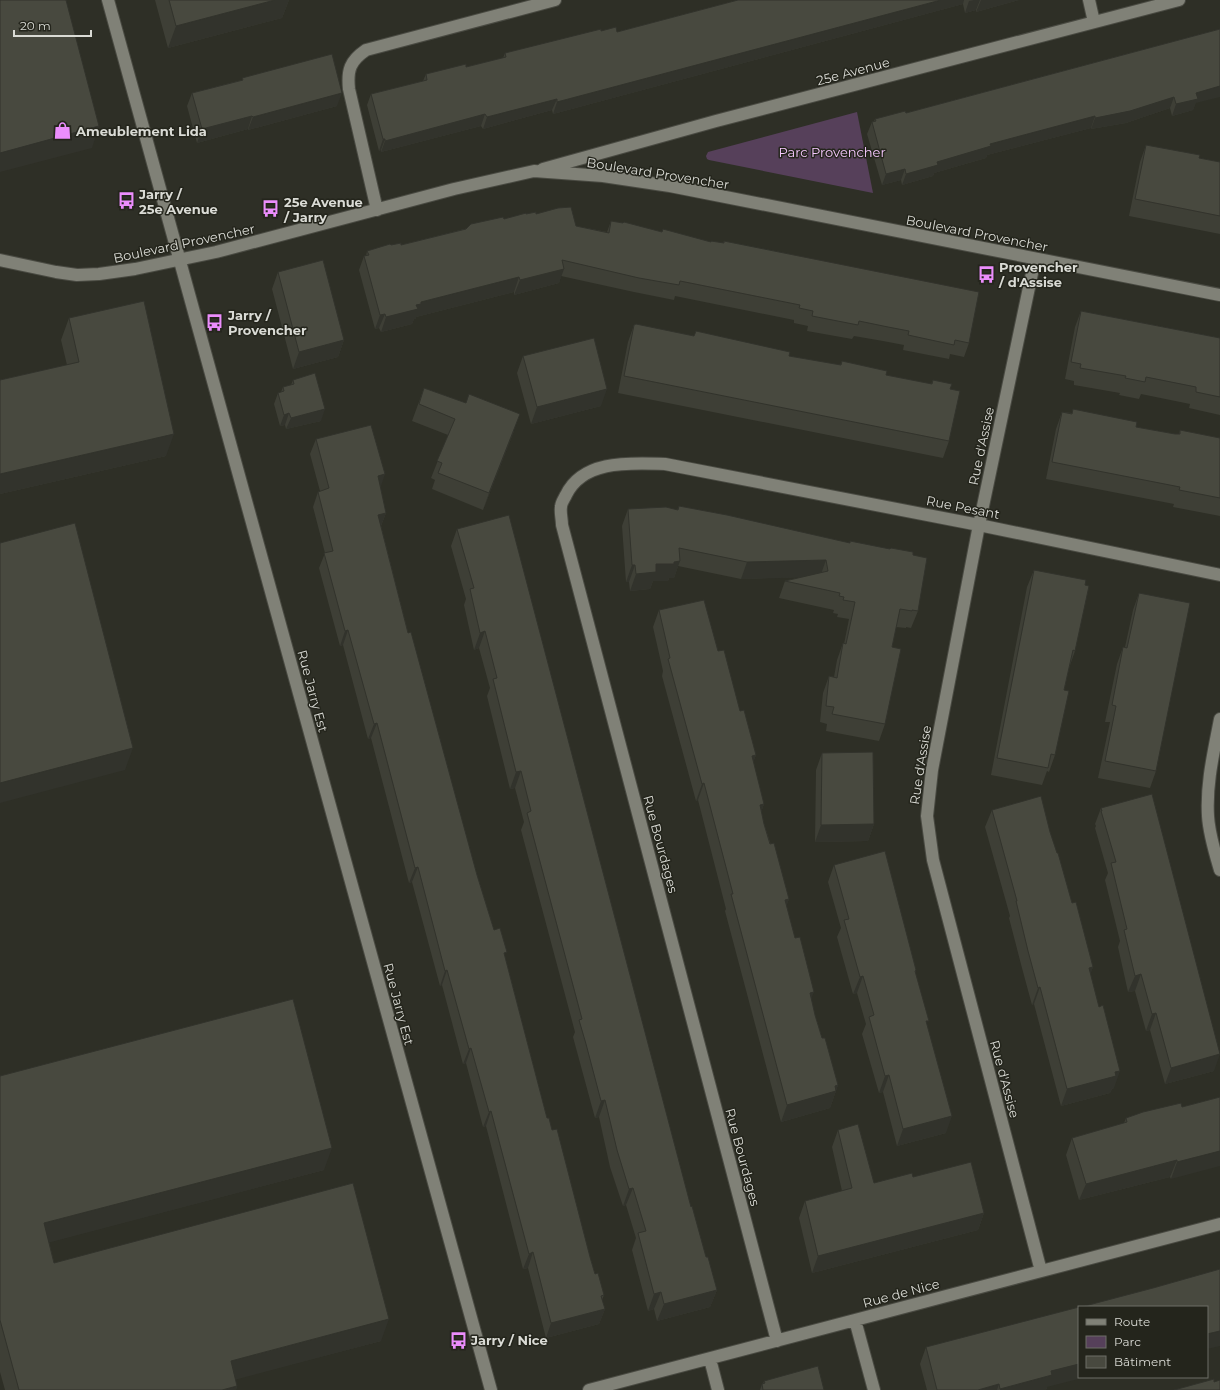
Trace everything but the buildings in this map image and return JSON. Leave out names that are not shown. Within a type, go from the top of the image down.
[{"type":"street","name":"Rue Jarry Est","points":[[108,0],[491,1390]]},
{"type":"street","points":[[377,210],[349,89],[348,76],[351,65],[356,57],[366,50],[555,0]]},
{"type":"street","points":[[1088,0],[1094,22]]},
{"type":"street","name":"25e Avenue","points":[[534,171],[716,121],[1180,0]]},
{"type":"street","name":"Boulevard Provencher","points":[[0,260],[77,275],[100,274],[135,269],[216,252],[454,189],[534,171],[603,176],[670,186],[1220,295]]},
{"type":"street","name":"Rue d'Assise","points":[[1035,259],[979,525],[932,770],[927,816],[933,860],[1041,1271]]},
{"type":"street","name":"Rue Bourdages","points":[[700,470],[665,464],[631,463],[612,465],[588,472],[570,486],[561,506],[562,525],[777,1341]]},
{"type":"street","name":"Rue Pesant","points":[[700,470],[979,525],[1220,575]]},
{"type":"street","points":[[1220,719],[1208,789],[1208,817],[1220,870]]},
{"type":"street","name":"Rue de Nice","points":[[589,1390],[1220,1224]]},
{"type":"street","points":[[855,1320],[874,1390]]},
{"type":"street","points":[[710,1359],[718,1390]]},
{"type":"green space","name":"Parc Provencher","points":[[857,112],[873,193],[709,160],[706,156],[708,152]]},
{"type":"place","name":"Ameublement Lida","points":[[63,131]]},
{"type":"place","name":"Jarry / 25e Avenue","points":[[126,201]]},
{"type":"place","name":"25e Avenue / Jarry","points":[[271,209]]},
{"type":"place","name":"Provencher / d'Assise","points":[[986,274]]},
{"type":"place","name":"Jarry / Provencher","points":[[215,322]]},
{"type":"place","name":"Jarry / Nice","points":[[458,1340]]}]
